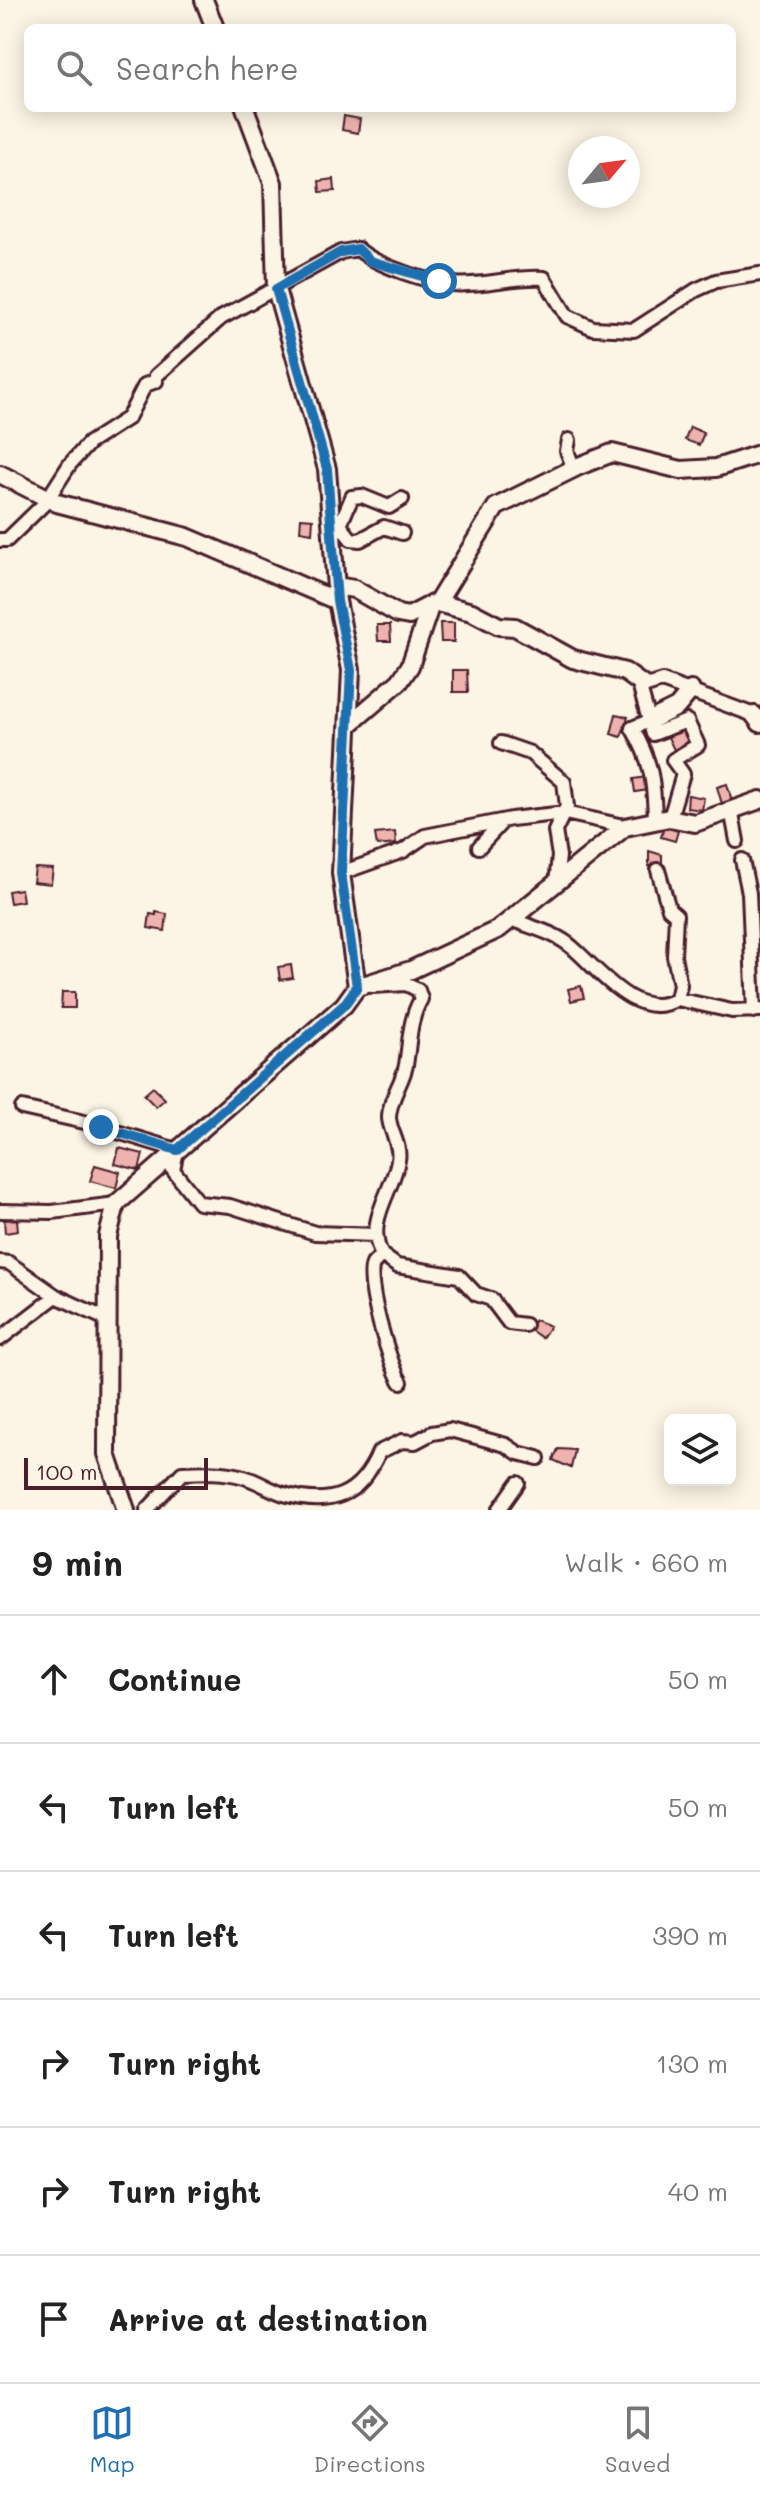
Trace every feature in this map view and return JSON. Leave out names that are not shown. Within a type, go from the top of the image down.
[{"type":"street","points":[[204,0],[213,24]]},
{"type":"street","points":[[246,112],[273,183],[276,289],[327,469],[335,523],[336,594],[351,670],[351,723],[341,873],[357,987]]},
{"type":"street","points":[[0,540],[14,535],[48,498],[70,464],[102,432],[128,418],[145,385],[156,381],[156,376],[190,342],[221,318],[341,252],[358,249],[370,261],[451,284],[518,276],[544,278],[567,316],[593,328],[634,330],[696,290],[716,281],[760,274]]},
{"type":"street","points":[[569,440],[567,451],[574,469]]},
{"type":"street","points":[[351,723],[400,681],[410,666],[419,631],[496,507],[612,453],[681,470],[716,468],[759,454]]},
{"type":"street","points":[[0,474],[48,498],[187,537],[336,594],[354,589],[398,614],[409,616],[435,603],[472,612],[499,626],[515,627],[573,659],[625,672],[643,685],[662,681],[691,690],[757,719]]},
{"type":"street","points":[[335,523],[352,497],[362,496],[389,507],[402,499]]},
{"type":"street","points":[[335,523],[351,539],[360,540],[384,527],[402,533]]},
{"type":"street","points":[[643,685],[640,688],[653,734],[687,721],[698,745],[673,760],[683,774],[662,819]]},
{"type":"street","points":[[662,819],[656,785],[645,751],[632,728],[677,707],[691,690]]},
{"type":"street","points":[[501,743],[530,753],[564,782],[567,793],[565,813],[555,831],[559,856],[556,883]]},
{"type":"street","points":[[126,1510],[107,1454],[108,1225],[116,1204],[344,1005],[357,987],[411,970],[499,929],[628,827],[662,819],[695,823],[760,800]]},
{"type":"street","points":[[731,809],[737,841]]},
{"type":"street","points":[[341,873],[403,851],[425,836],[503,821],[565,813],[628,827]]},
{"type":"street","points":[[479,847],[503,821]]},
{"type":"street","points":[[511,919],[536,926],[562,940],[600,975],[644,1003],[669,1004],[677,999],[732,1011],[757,1011],[749,893],[742,860]]},
{"type":"street","points":[[658,870],[669,909],[676,915],[674,956],[680,985],[677,999]]},
{"type":"street","points":[[357,987],[406,984],[418,990],[421,999],[412,1015],[406,1068],[389,1119],[397,1143],[398,1161],[378,1210],[376,1235],[382,1255],[397,1266],[459,1276],[476,1294],[491,1299],[509,1323],[525,1325]]},
{"type":"street","points":[[22,1108],[84,1122],[177,1150]]},
{"type":"street","points":[[177,1150],[173,1170],[199,1203],[230,1206],[315,1233],[376,1235]]},
{"type":"street","points":[[0,1211],[52,1212],[116,1204]]},
{"type":"street","points":[[382,1255],[373,1264],[371,1277],[384,1344],[401,1382]]},
{"type":"street","points":[[0,1262],[9,1263],[56,1296],[106,1319]]},
{"type":"street","points":[[0,1339],[56,1296]]},
{"type":"street","points":[[147,1510],[182,1473],[208,1471],[245,1477],[282,1494],[311,1500],[340,1498],[369,1475],[379,1452],[402,1441],[415,1442],[432,1433],[450,1430],[506,1445],[518,1453],[538,1458]]},
{"type":"street","points":[[499,1510],[518,1483]]},
{"type":"building","points":[[344,116],[360,119],[358,133],[342,130]]},
{"type":"building","points":[[334,179],[335,191],[320,192],[319,181]]},
{"type":"building","points":[[690,427],[704,433],[699,445],[685,440]]},
{"type":"building","points":[[301,518],[313,519],[312,533],[300,531]]},
{"type":"building","points":[[440,623],[454,623],[454,642],[441,642]]},
{"type":"building","points":[[377,625],[390,625],[391,641],[378,641]]},
{"type":"building","points":[[453,670],[467,670],[468,692],[453,692]]},
{"type":"building","points":[[616,714],[628,717],[621,737],[611,734]]},
{"type":"building","points":[[685,726],[692,741],[674,750],[667,735]]},
{"type":"building","points":[[647,777],[649,790],[635,792],[633,779]]},
{"type":"building","points":[[727,784],[732,801],[722,804],[717,787]]},
{"type":"building","points":[[688,795],[704,798],[702,810],[687,808]]},
{"type":"building","points":[[664,827],[678,831],[675,841],[661,837]]},
{"type":"building","points":[[395,832],[396,844],[377,846],[375,834]]},
{"type":"building","points":[[649,851],[662,855],[662,866],[649,866]]},
{"type":"building","points":[[35,868],[53,869],[51,884],[33,882]]},
{"type":"building","points":[[21,889],[23,901],[10,903],[8,891]]},
{"type":"building","points":[[156,912],[167,914],[165,931],[148,928],[150,914],[156,915]]},
{"type":"building","points":[[291,965],[293,978],[280,980],[278,967]]},
{"type":"building","points":[[581,986],[584,998],[571,1001],[568,989]]},
{"type":"building","points":[[62,992],[75,992],[75,1008],[61,1008]]},
{"type":"building","points":[[153,1087],[165,1099],[156,1107],[144,1095]]},
{"type":"building","points":[[119,1148],[143,1154],[139,1170],[115,1164]]},
{"type":"building","points":[[95,1165],[120,1172],[116,1188],[90,1181]]},
{"type":"building","points":[[17,1219],[18,1231],[5,1233],[4,1220]]},
{"type":"building","points":[[535,1320],[550,1326],[542,1338],[529,1329]]},
{"type":"building","points":[[558,1449],[575,1450],[571,1468],[553,1460]]},
{"type":"route","points":[[101,1127],[177,1150],[308,1033],[344,1005],[357,987],[341,873],[351,723],[351,670],[337,601],[327,469],[276,289],[341,252],[358,249],[370,261],[439,281]]}]
